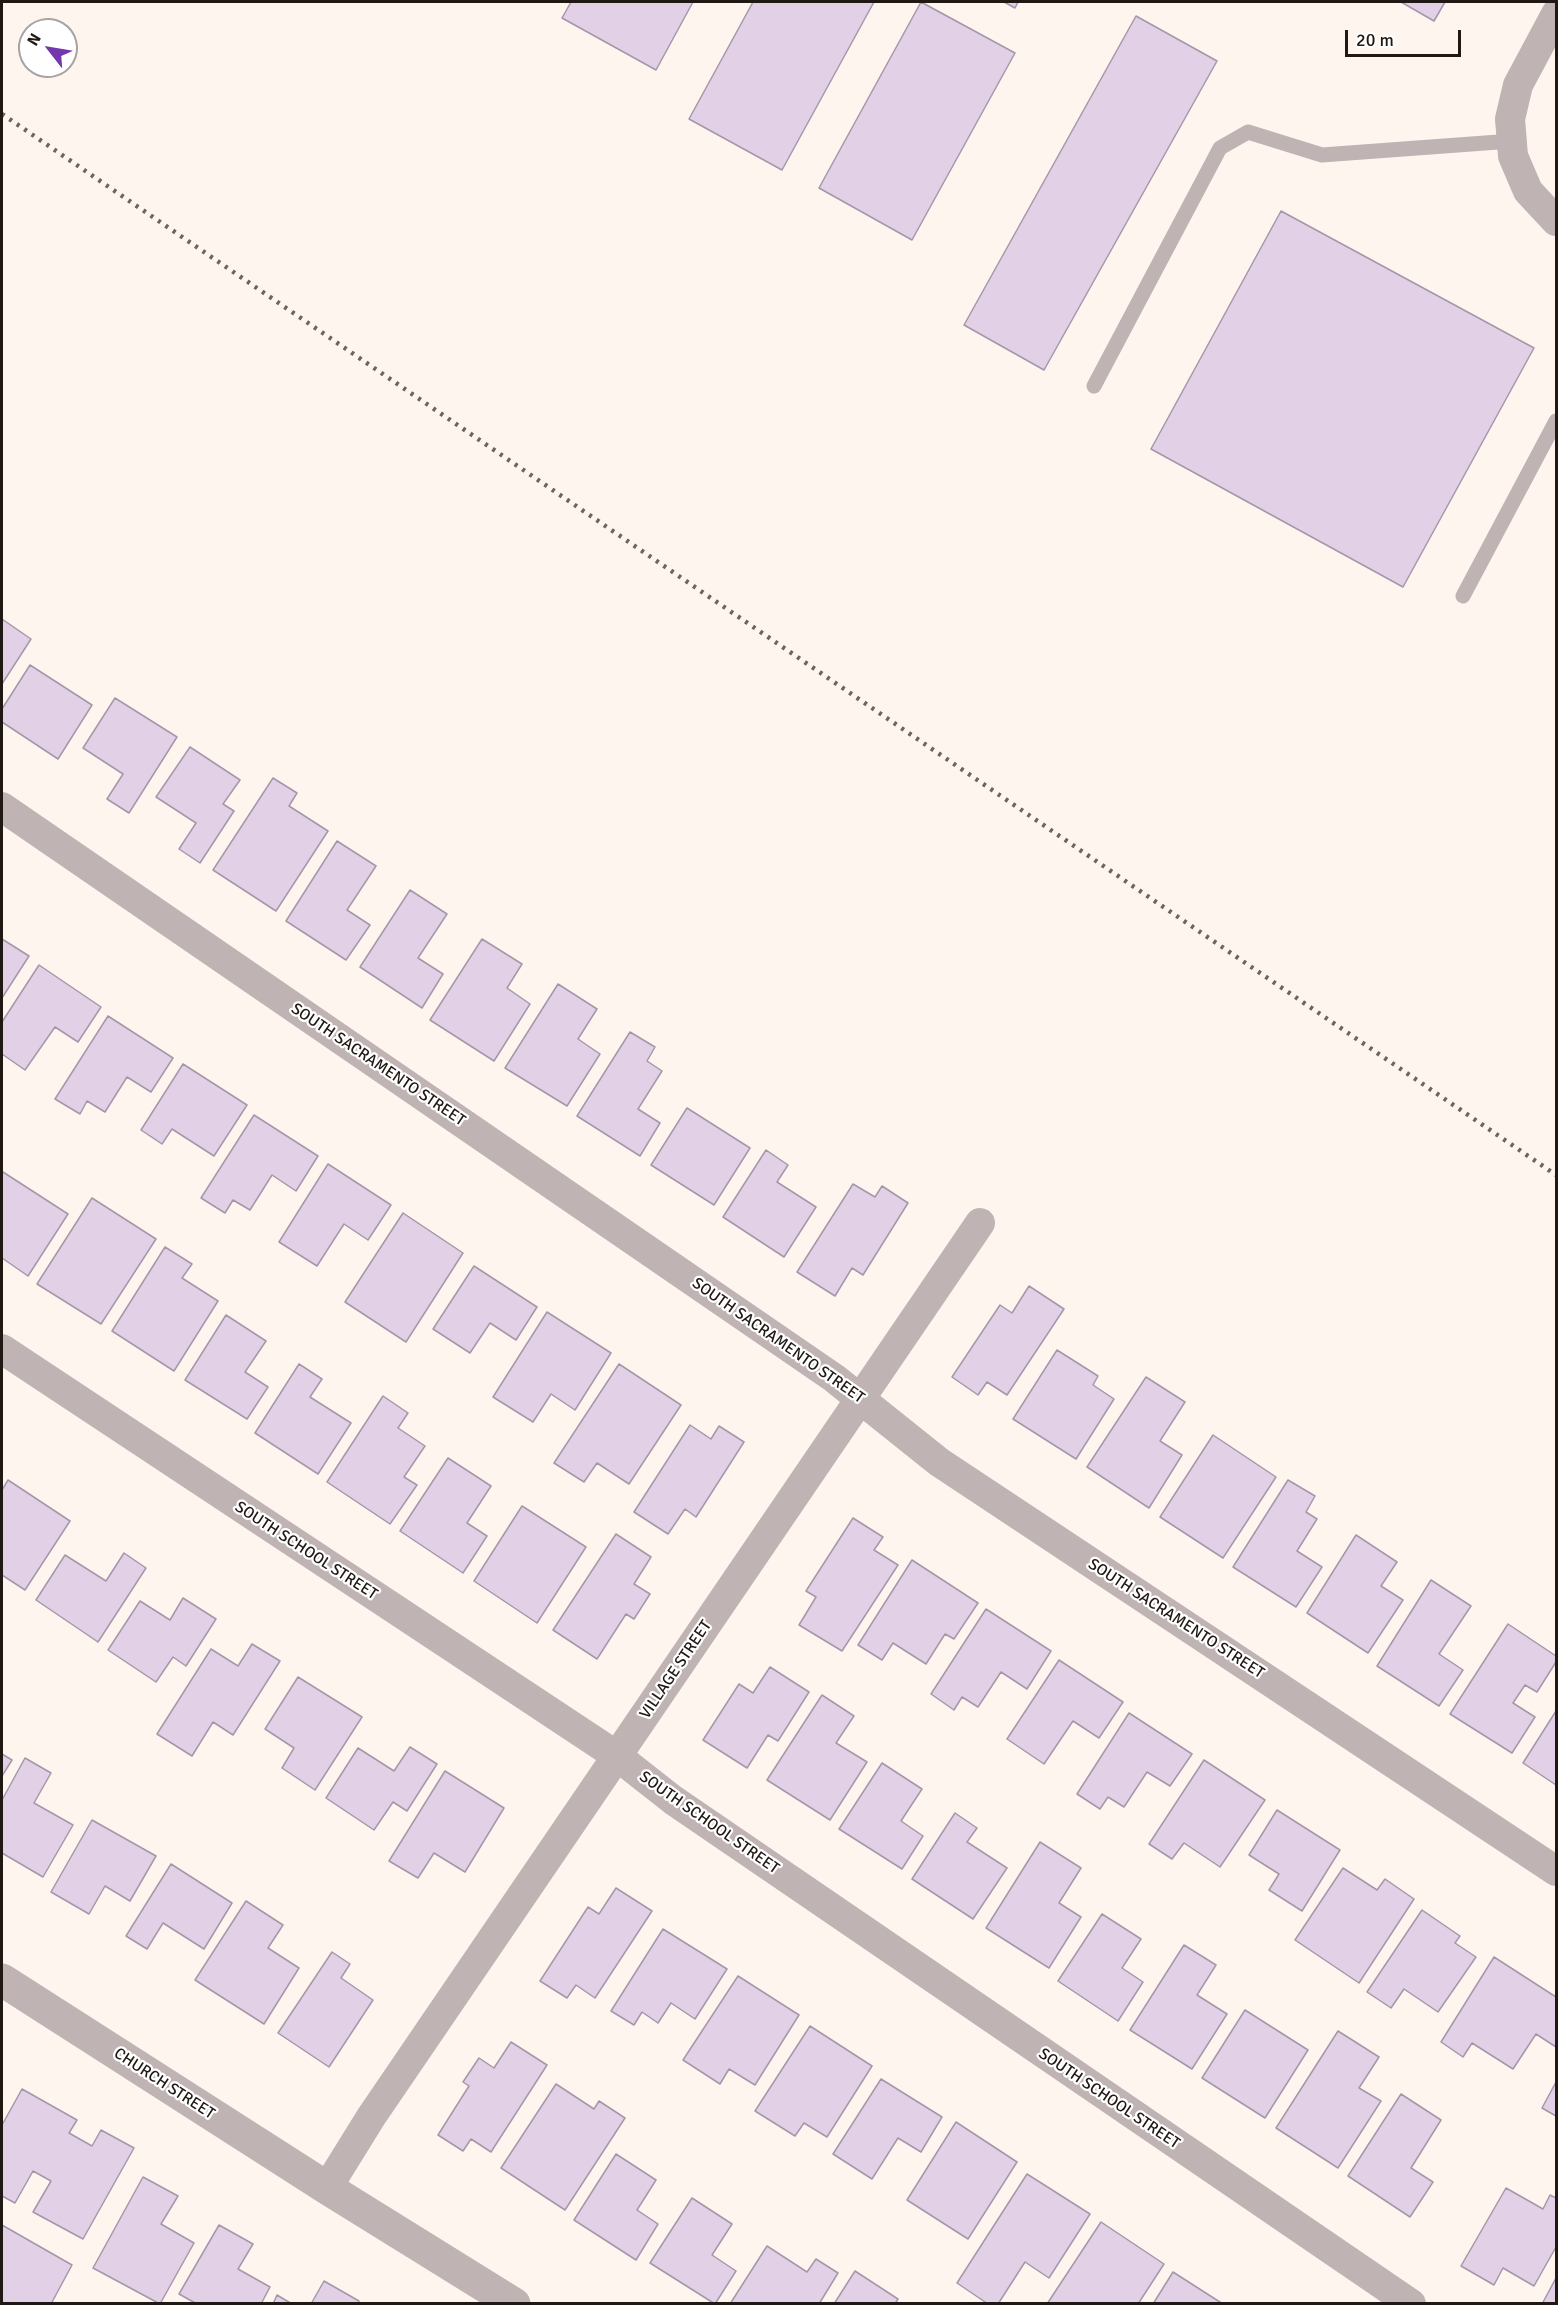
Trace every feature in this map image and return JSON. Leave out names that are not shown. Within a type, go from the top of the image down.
[{"type":"street","points":[[1557,15],[1518,85],[1510,119],[1513,149],[1528,191],[1557,221]]},
{"type":"street","name":"SOUTH SACRAMENTO STREET","points":[[2,807],[834,1378],[939,1462],[1557,1870]]},
{"type":"street","name":"VILLAGE STREET","points":[[327,2188],[371,2117],[980,1223]]},
{"type":"street","name":"SOUTH SCHOOL STREET","points":[[2,1349],[617,1756],[683,1807],[1411,2304]]},
{"type":"street","name":"CHURCH STREET","points":[[2,1980],[327,2188],[514,2304]]},
{"type":"lane","points":[[1094,386],[1220,148],[1248,132],[1322,155],[1513,149]]},
{"type":"lane","points":[[1463,596],[1557,421]]},
{"type":"building","points":[[571,2],[693,2],[656,70],[562,18]]},
{"type":"building","points":[[753,2],[874,2],[782,170],[689,119]]},
{"type":"building","points":[[921,2],[1015,53],[912,240],[819,188]]},
{"type":"building","points":[[1004,2],[1018,2],[1015,8]]},
{"type":"building","points":[[1401,2],[1445,2],[1434,21]]},
{"type":"building","points":[[1136,16],[1217,61],[1044,370],[964,325]]},
{"type":"building","points":[[1281,211],[1534,348],[1403,587],[1151,449]]},
{"type":"building","points":[[2,619],[31,639],[2,684]]},
{"type":"building","points":[[30,665],[92,705],[58,759],[2,722],[2,709]]},
{"type":"building","points":[[115,698],[177,737],[129,813],[107,799],[123,774],[83,748]]},
{"type":"building","points":[[190,747],[240,780],[223,804],[234,811],[200,863],[179,849],[196,823],[156,797]]},
{"type":"building","points":[[273,778],[297,793],[289,806],[328,831],[276,911],[213,870]]},
{"type":"building","points":[[337,841],[376,866],[347,910],[370,925],[346,960],[286,921]]},
{"type":"building","points":[[410,890],[447,914],[418,958],[443,974],[422,1008],[360,967]]},
{"type":"building","points":[[2,939],[29,956],[2,998]]},
{"type":"building","points":[[482,939],[522,964],[507,988],[530,1004],[494,1061],[430,1020]]},
{"type":"building","points":[[39,965],[101,1007],[78,1042],[55,1027],[25,1070],[2,1054],[2,1022]]},
{"type":"building","points":[[558,984],[597,1009],[578,1039],[600,1054],[567,1106],[505,1068]]},
{"type":"building","points":[[108,1016],[173,1058],[151,1092],[127,1077],[105,1112],[87,1101],[80,1114],[55,1099]]},
{"type":"building","points":[[630,1032],[655,1047],[647,1061],[662,1071],[638,1109],[660,1123],[640,1156],[577,1116]]},
{"type":"building","points":[[183,1064],[247,1105],[214,1156],[172,1129],[162,1144],[141,1130]]},
{"type":"building","points":[[687,1108],[750,1148],[714,1205],[651,1165]]},
{"type":"building","points":[[254,1115],[318,1156],[296,1191],[272,1175],[250,1210],[233,1200],[225,1213],[201,1198]]},
{"type":"building","points":[[766,1150],[788,1165],[777,1182],[816,1207],[784,1257],[723,1217]]},
{"type":"building","points":[[328,1164],[391,1205],[368,1240],[344,1224],[317,1266],[279,1242]]},
{"type":"building","points":[[3,1172],[68,1214],[28,1276],[2,1258]]},
{"type":"building","points":[[853,1184],[875,1197],[882,1186],[908,1203],[863,1275],[852,1268],[835,1296],[797,1272]]},
{"type":"building","points":[[92,1198],[156,1239],[101,1324],[37,1284]]},
{"type":"building","points":[[403,1213],[463,1253],[406,1342],[345,1302]]},
{"type":"building","points":[[165,1247],[192,1264],[182,1278],[218,1301],[174,1371],[112,1331]]},
{"type":"building","points":[[474,1266],[537,1307],[516,1340],[490,1323],[470,1353],[433,1329]]},
{"type":"building","points":[[1029,1286],[1064,1309],[1007,1395],[987,1382],[978,1395],[952,1377],[1000,1305],[1012,1313]]},
{"type":"building","points":[[547,1312],[611,1353],[575,1410],[551,1394],[533,1422],[493,1397]]},
{"type":"building","points":[[226,1315],[266,1341],[245,1372],[268,1387],[247,1419],[185,1380]]},
{"type":"building","points":[[1057,1350],[1098,1376],[1093,1385],[1114,1399],[1076,1459],[1013,1419]]},
{"type":"building","points":[[299,1364],[322,1379],[310,1397],[351,1423],[318,1474],[255,1433]]},
{"type":"building","points":[[619,1364],[681,1405],[629,1484],[597,1463],[584,1482],[554,1463]]},
{"type":"building","points":[[1146,1377],[1185,1402],[1160,1441],[1182,1455],[1149,1508],[1087,1467]]},
{"type":"building","points":[[383,1396],[408,1413],[398,1428],[425,1446],[404,1477],[417,1485],[390,1524],[327,1482]]},
{"type":"building","points":[[690,1425],[711,1439],[719,1426],[744,1442],[696,1517],[685,1509],[668,1534],[634,1512]]},
{"type":"building","points":[[1213,1435],[1276,1477],[1223,1558],[1160,1517]]},
{"type":"building","points":[[448,1458],[491,1486],[467,1523],[487,1536],[463,1573],[400,1531]]},
{"type":"building","points":[[8,1480],[70,1521],[25,1590],[2,1575],[2,1490]]},
{"type":"building","points":[[1288,1480],[1315,1496],[1306,1512],[1317,1519],[1297,1551],[1322,1567],[1296,1607],[1233,1567]]},
{"type":"building","points":[[522,1506],[586,1547],[537,1623],[474,1581]]},
{"type":"building","points":[[853,1518],[883,1537],[874,1550],[898,1565],[842,1651],[799,1625],[816,1597],[806,1591]]},
{"type":"building","points":[[616,1534],[651,1557],[634,1584],[650,1594],[634,1619],[626,1614],[597,1659],[553,1630]]},
{"type":"building","points":[[1356,1535],[1397,1562],[1381,1586],[1403,1600],[1368,1653],[1307,1613]]},
{"type":"building","points":[[124,1553],[146,1568],[98,1642],[36,1600],[65,1555],[106,1581]]},
{"type":"building","points":[[912,1560],[978,1603],[954,1639],[945,1634],[926,1664],[893,1643],[882,1660],[858,1645]]},
{"type":"building","points":[[1431,1580],[1471,1606],[1439,1654],[1463,1670],[1439,1706],[1377,1666]]},
{"type":"building","points":[[183,1598],[216,1619],[186,1666],[173,1657],[156,1682],[108,1650],[140,1601],[170,1620]]},
{"type":"building","points":[[986,1609],[1051,1651],[1027,1689],[1001,1672],[978,1707],[962,1697],[954,1710],[931,1694]]},
{"type":"building","points":[[1508,1624],[1556,1656],[1556,1662],[1537,1692],[1525,1685],[1513,1703],[1535,1717],[1512,1753],[1450,1714]]},
{"type":"building","points":[[252,1644],[280,1661],[233,1735],[213,1722],[192,1756],[157,1734],[211,1649],[238,1666]]},
{"type":"building","points":[[1059,1660],[1123,1702],[1099,1738],[1073,1721],[1044,1764],[1007,1739]]},
{"type":"building","points":[[770,1667],[809,1692],[778,1741],[768,1735],[747,1768],[703,1740],[739,1684],[753,1693]]},
{"type":"building","points":[[298,1677],[362,1717],[315,1790],[282,1768],[294,1748],[265,1729]]},
{"type":"building","points":[[822,1695],[854,1716],[836,1743],[867,1762],[830,1820],[767,1780]]},
{"type":"building","points":[[1556,1711],[1556,1785],[1523,1763]]},
{"type":"building","points":[[1129,1713],[1192,1754],[1170,1786],[1147,1772],[1124,1807],[1108,1797],[1100,1809],[1077,1794]]},
{"type":"building","points":[[410,1747],[437,1764],[407,1811],[393,1802],[374,1830],[326,1798],[358,1748],[394,1771]]},
{"type":"building","points":[[2,1754],[12,1760],[2,1776]]},
{"type":"building","points":[[25,1758],[51,1773],[34,1803],[73,1825],[43,1877],[2,1853],[2,1800]]},
{"type":"building","points":[[1204,1760],[1265,1800],[1220,1867],[1184,1843],[1172,1859],[1149,1844]]},
{"type":"building","points":[[882,1763],[922,1789],[901,1821],[923,1836],[902,1869],[839,1829]]},
{"type":"building","points":[[445,1771],[504,1808],[465,1872],[434,1853],[418,1878],[389,1861]]},
{"type":"building","points":[[1277,1810],[1340,1850],[1302,1911],[1269,1890],[1279,1874],[1249,1855]]},
{"type":"building","points":[[955,1813],[977,1828],[967,1842],[1007,1868],[973,1919],[912,1879]]},
{"type":"building","points":[[92,1820],[156,1856],[130,1901],[105,1886],[89,1914],[51,1892]]},
{"type":"building","points":[[1040,1842],[1081,1868],[1059,1903],[1081,1917],[1049,1968],[986,1928]]},
{"type":"building","points":[[171,1864],[232,1903],[204,1949],[163,1923],[147,1949],[126,1936]]},
{"type":"building","points":[[1343,1868],[1377,1890],[1385,1879],[1414,1899],[1359,1983],[1295,1940]]},
{"type":"building","points":[[616,1888],[652,1911],[595,1998],[576,1985],[567,1998],[540,1981],[588,1907],[599,1914]]},
{"type":"building","points":[[246,1901],[283,1925],[268,1948],[299,1968],[264,2024],[195,1980]]},
{"type":"building","points":[[1422,1910],[1460,1936],[1455,1943],[1476,1957],[1438,2012],[1404,1989],[1391,2008],[1367,1992]]},
{"type":"building","points":[[1102,1914],[1141,1939],[1122,1968],[1143,1982],[1118,2021],[1058,1981]]},
{"type":"building","points":[[663,1929],[727,1969],[695,2019],[671,2003],[658,2023],[642,2012],[634,2025],[611,2011]]},
{"type":"building","points":[[1184,1945],[1216,1965],[1197,1995],[1227,2014],[1192,2069],[1130,2030]]},
{"type":"building","points":[[332,1952],[350,1964],[341,1978],[373,2000],[329,2067],[278,2033]]},
{"type":"building","points":[[1494,1957],[1556,1997],[1556,2047],[1536,2034],[1513,2069],[1472,2043],[1463,2057],[1441,2042]]},
{"type":"building","points":[[738,1976],[799,2015],[755,2085],[729,2069],[720,2084],[683,2060]]},
{"type":"building","points":[[1245,2010],[1308,2050],[1265,2118],[1202,2078]]},
{"type":"building","points":[[810,2026],[872,2066],[827,2137],[804,2123],[795,2136],[755,2111]]},
{"type":"building","points":[[1338,2031],[1379,2057],[1359,2088],[1381,2101],[1338,2168],[1276,2128]]},
{"type":"building","points":[[511,2042],[547,2065],[491,2152],[471,2139],[463,2151],[438,2135],[469,2086],[463,2082],[479,2058],[494,2068]]},
{"type":"building","points":[[881,2079],[942,2117],[921,2152],[898,2138],[872,2179],[833,2154]]},
{"type":"building","points":[[1556,2082],[1556,2116],[1542,2108]]},
{"type":"building","points":[[556,2084],[594,2109],[599,2101],[625,2118],[565,2210],[501,2168]]},
{"type":"building","points":[[22,2089],[77,2120],[69,2133],[92,2146],[101,2130],[134,2148],[83,2239],[33,2212],[51,2181],[33,2171],[15,2203],[2,2196],[2,2125]]},
{"type":"building","points":[[1401,2094],[1441,2120],[1411,2168],[1433,2182],[1410,2217],[1348,2176]]},
{"type":"building","points":[[956,2122],[1017,2162],[968,2239],[907,2200]]},
{"type":"building","points":[[616,2154],[656,2180],[637,2210],[658,2224],[636,2260],[574,2220]]},
{"type":"building","points":[[1027,2174],[1090,2214],[1049,2278],[1025,2262],[998,2304],[988,2304],[957,2283]]},
{"type":"building","points":[[143,2177],[178,2196],[161,2224],[194,2243],[160,2304],[93,2268]]},
{"type":"building","points":[[1506,2188],[1543,2209],[1550,2195],[1556,2198],[1556,2247],[1534,2286],[1503,2268],[1494,2285],[1461,2266]]},
{"type":"building","points":[[692,2198],[732,2224],[712,2255],[736,2271],[715,2304],[650,2263]]},
{"type":"building","points":[[1101,2222],[1164,2264],[1138,2304],[1047,2304]]},
{"type":"building","points":[[2,2225],[72,2265],[51,2304],[2,2304]]},
{"type":"building","points":[[219,2225],[253,2244],[238,2269],[270,2287],[261,2304],[197,2304],[179,2294]]},
{"type":"building","points":[[767,2246],[807,2272],[816,2259],[838,2273],[819,2304],[730,2304]]},
{"type":"building","points":[[855,2271],[898,2299],[895,2304],[834,2304]]},
{"type":"building","points":[[1173,2272],[1223,2304],[1153,2304]]},
{"type":"building","points":[[1556,2278],[1556,2304],[1542,2304]]},
{"type":"building","points":[[324,2281],[359,2301],[358,2304],[311,2304]]},
{"type":"building","points":[[277,2295],[292,2304],[273,2304]]},
{"type":"railway","points":[[2,114],[1556,1175]]}]
